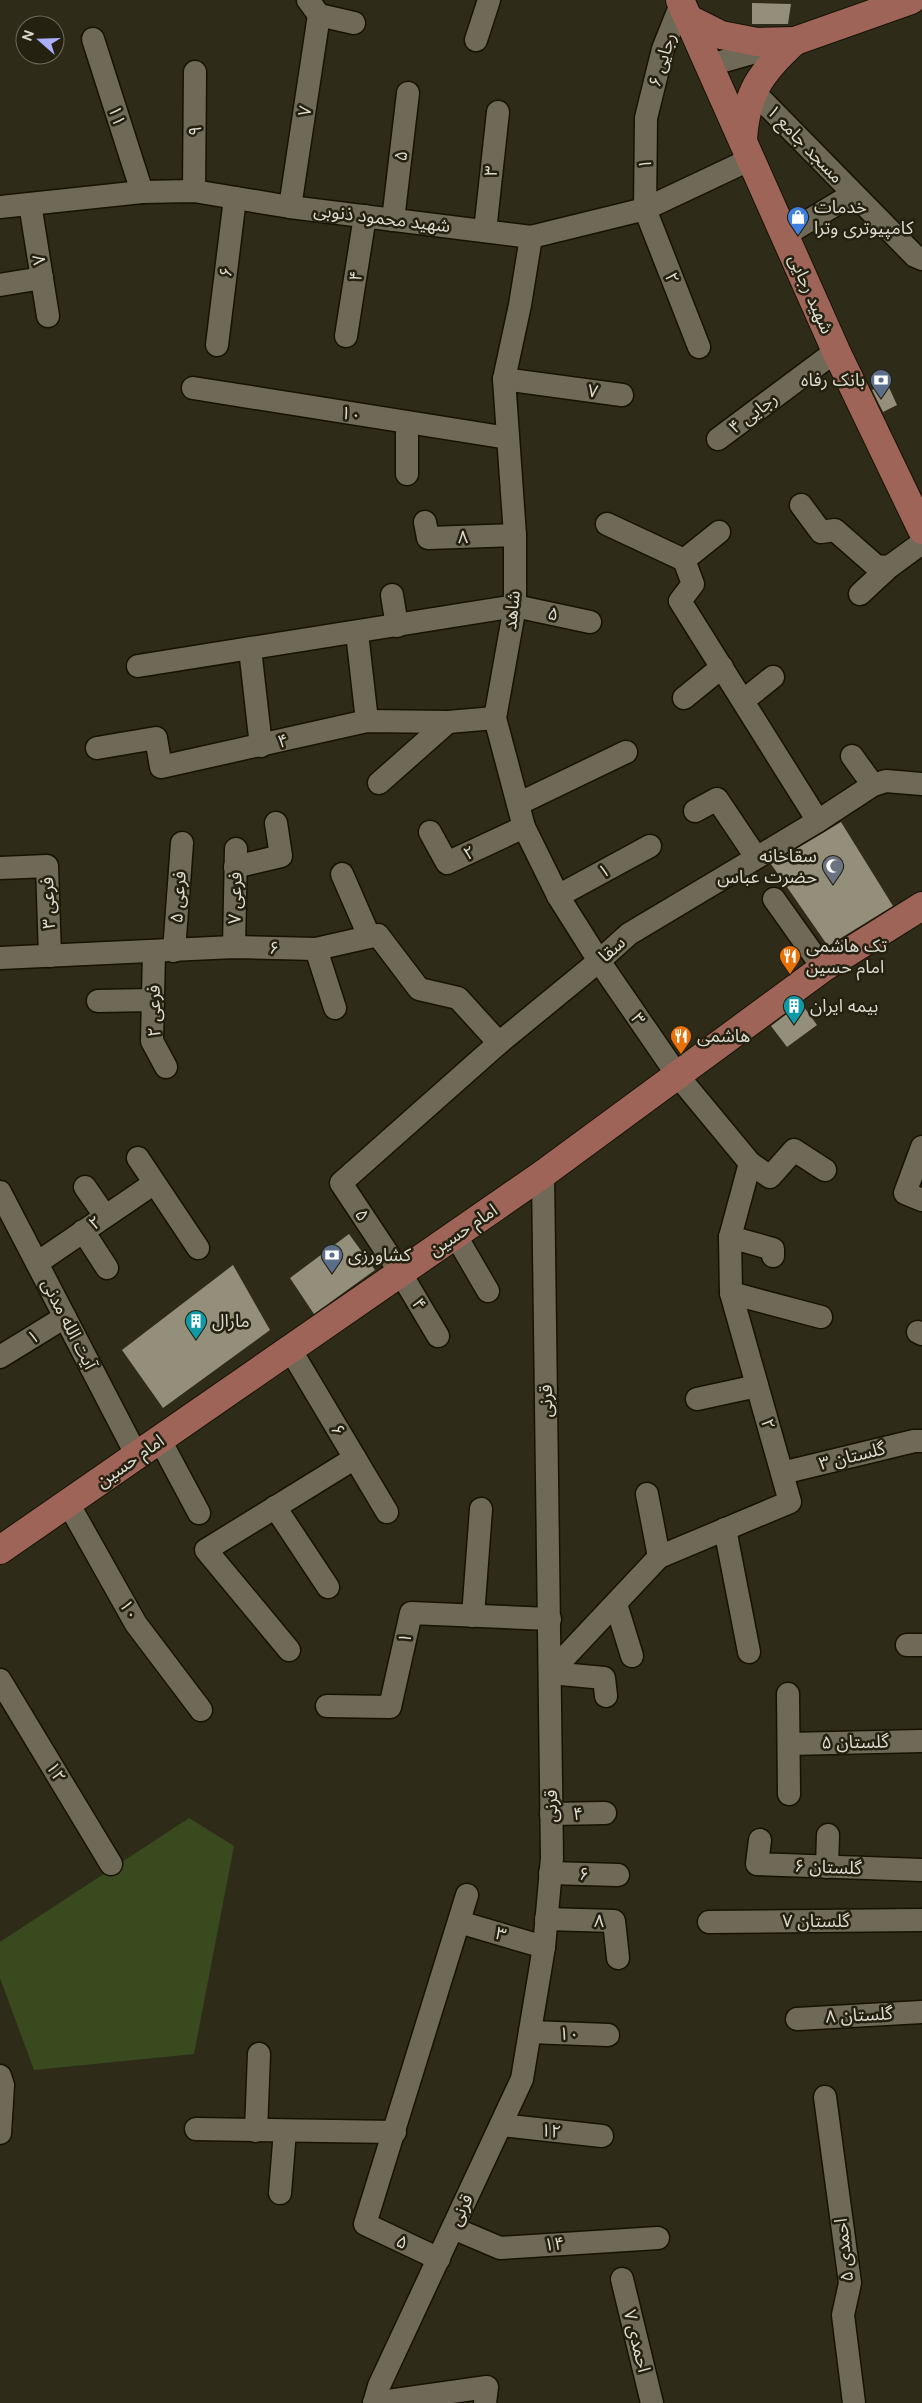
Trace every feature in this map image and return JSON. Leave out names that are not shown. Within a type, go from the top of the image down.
[{"type":"main road","points":[[683,8],[721,35],[757,42],[794,41],[911,0]]},
{"type":"main road","name":"شهید رجایی","points":[[683,8],[710,65],[836,352],[922,530]]},
{"type":"main road","points":[[747,149],[747,106],[753,91],[770,63],[794,41]]},
{"type":"main road","name":"امام حسین","points":[[0,1550],[400,1272],[456,1236],[678,1076],[858,941],[922,906]]},
{"type":"street","points":[[476,40],[489,0]]},
{"type":"street","points":[[313,7],[354,23]]},
{"type":"street","name":"۷","points":[[290,207],[313,7]]},
{"type":"street","name":"رجایی ۶","points":[[646,118],[663,49],[683,8]]},
{"type":"street","name":"۱۱","points":[[93,39],[142,192]]},
{"type":"street","points":[[710,65],[794,41]]},
{"type":"street","name":"۹","points":[[194,191],[195,72]]},
{"type":"street","name":"مسجد جامع ۱","points":[[753,91],[915,256],[922,259]]},
{"type":"street","name":"۵","points":[[393,220],[408,93]]},
{"type":"street","name":"۳","points":[[485,231],[498,112]]},
{"type":"street","name":"۱","points":[[645,209],[646,118]]},
{"type":"street","name":"شهید محمود ذنوبی","points":[[0,207],[142,192],[194,191],[290,207],[531,237],[645,209],[747,149]]},
{"type":"street","points":[[785,234],[854,194]]},
{"type":"street","name":"۶","points":[[217,345],[235,198]]},
{"type":"street","name":"۸","points":[[30,204],[48,316]]},
{"type":"street","name":"۲","points":[[645,209],[699,347]]},
{"type":"street","name":"۴","points":[[346,336],[365,216]]},
{"type":"street","name":"شاهد","points":[[531,237],[520,305],[504,379],[515,535],[515,606],[495,718],[524,827],[558,896],[599,961]]},
{"type":"street","points":[[0,285],[42,278]]},
{"type":"street","name":"رجایی ۴","points":[[718,439],[836,352]]},
{"type":"street","name":"۷","points":[[504,379],[622,395]]},
{"type":"street","name":"۱۰","points":[[193,388],[508,438]]},
{"type":"street","points":[[407,423],[407,474]]},
{"type":"street","points":[[801,505],[821,532],[835,530],[876,566],[889,567]]},
{"type":"street","name":"۸","points":[[425,522],[428,538],[515,535]]},
{"type":"street","points":[[607,524],[684,560],[693,584],[680,601],[744,700],[818,822]]},
{"type":"street","points":[[684,560],[719,532]]},
{"type":"street","points":[[860,594],[889,567],[922,542]]},
{"type":"street","points":[[392,595],[397,626]]},
{"type":"street","points":[[138,666],[356,633],[515,606]]},
{"type":"street","name":"۵","points":[[515,606],[590,622]]},
{"type":"street","points":[[356,633],[367,721]]},
{"type":"street","points":[[250,649],[261,746]]},
{"type":"street","points":[[684,698],[722,667]]},
{"type":"street","points":[[744,700],[773,677]]},
{"type":"street","name":"۴","points":[[97,748],[156,738],[161,767],[367,721],[448,722],[495,718]]},
{"type":"street","points":[[379,783],[448,722]]},
{"type":"street","points":[[518,804],[626,752]]},
{"type":"street","points":[[852,756],[874,785]]},
{"type":"street","name":"سقا","points":[[341,1183],[500,1043],[599,961],[628,934],[818,822],[874,785],[886,781],[922,784]]},
{"type":"street","points":[[695,811],[717,799],[756,857]]},
{"type":"street","name":"فرعی ۷","points":[[234,946],[235,858],[281,856],[276,823]]},
{"type":"street","name":"۲","points":[[430,832],[447,863],[524,827]]},
{"type":"street","name":"فرعی ۵","points":[[164,951],[182,843]]},
{"type":"street","name":"۱","points":[[558,896],[650,846]]},
{"type":"street","name":"فرعی ۳","points":[[0,868],[47,866],[50,956]]},
{"type":"street","points":[[342,874],[369,936],[378,935],[419,989],[458,998],[500,1043]]},
{"type":"street","points":[[774,900],[823,968]]},
{"type":"street","name":"۶","points":[[0,958],[234,946],[316,949],[369,936]]},
{"type":"street","points":[[0,949],[0,958]]},
{"type":"street","points":[[316,949],[335,1008]]},
{"type":"street","name":"فرعی ۲","points":[[164,951],[152,1000],[152,1040],[166,1067]]},
{"type":"street","name":"۳","points":[[599,961],[678,1076]]},
{"type":"street","points":[[98,1001],[152,1000]]},
{"type":"street","points":[[678,1076],[750,1163],[770,1177],[794,1150],[825,1170]]},
{"type":"street","points":[[922,1147],[904,1193],[922,1200]]},
{"type":"street","points":[[138,1158],[153,1184],[198,1248]]},
{"type":"street","name":"۲","points":[[550,1673],[659,1557],[790,1502],[731,1293],[730,1237],[750,1163]]},
{"type":"street","name":"قرنی","points":[[374,2403],[379,2386],[440,2259],[522,2079],[544,1947],[550,1874],[551,1814],[543,1174]]},
{"type":"street","name":"۵","points":[[341,1183],[400,1272]]},
{"type":"street","name":"۲","points":[[37,1263],[153,1184]]},
{"type":"street","points":[[85,1186],[105,1216]]},
{"type":"street","name":"آیت الله مدنی","points":[[0,1192],[137,1456]]},
{"type":"street","points":[[83,1231],[107,1268]]},
{"type":"street","points":[[456,1236],[488,1291]]},
{"type":"street","points":[[730,1237],[772,1249],[773,1256]]},
{"type":"street","name":"۴","points":[[400,1272],[438,1336]]},
{"type":"street","points":[[731,1293],[821,1317]]},
{"type":"street","name":"۱","points":[[0,1357],[65,1317]]},
{"type":"street","name":"۶","points":[[290,1349],[388,1512]]},
{"type":"street","points":[[697,1399],[757,1386]]},
{"type":"street","points":[[160,1440],[198,1513]]},
{"type":"street","name":"گلستان ۳","points":[[782,1473],[914,1441],[922,1441]]},
{"type":"street","points":[[288,1650],[206,1550],[355,1458]]},
{"type":"street","points":[[647,1494],[659,1557]]},
{"type":"street","name":"۱۰","points":[[68,1503],[136,1624],[201,1710]]},
{"type":"street","points":[[276,1507],[328,1587]]},
{"type":"street","points":[[473,1616],[481,1509]]},
{"type":"street","points":[[725,1529],[749,1652]]},
{"type":"street","points":[[616,1604],[632,1656]]},
{"type":"street","name":"۱","points":[[327,1706],[390,1707],[410,1613],[550,1620]]},
{"type":"street","points":[[550,1673],[604,1678],[606,1696]]},
{"type":"street","name":"۱۲","points":[[0,1680],[111,1864]]},
{"type":"street","points":[[788,1694],[790,1794]]},
{"type":"street","name":"گلستان ۵","points":[[789,1744],[922,1741]]},
{"type":"street","name":"۴","points":[[551,1814],[605,1813]]},
{"type":"street","points":[[827,1867],[828,1834]]},
{"type":"street","name":"گلستان ۶","points":[[760,1840],[757,1864],[922,1870]]},
{"type":"street","name":"۶","points":[[550,1874],[618,1875]]},
{"type":"street","points":[[196,2129],[395,2132],[467,1896]]},
{"type":"street","name":"۸","points":[[546,1919],[614,1921],[618,1958]]},
{"type":"street","name":"گلستان ۷","points":[[709,1922],[922,1920]]},
{"type":"street","name":"۳","points":[[459,1922],[544,1947]]},
{"type":"street","name":"گلستان ۸","points":[[797,2019],[922,2012]]},
{"type":"street","name":"۱۰","points":[[530,2032],[608,2036]]},
{"type":"street","points":[[256,2131],[259,2054]]},
{"type":"street","points":[[0,2076],[2,2085],[0,2133]]},
{"type":"street","name":"احمدی ۵","points":[[825,2098],[850,2283],[843,2315],[854,2403]]},
{"type":"street","name":"۱۲","points":[[501,2125],[602,2136]]},
{"type":"street","points":[[280,2193],[285,2131]]},
{"type":"street","name":"۵","points":[[395,2132],[365,2224],[440,2259]]},
{"type":"street","name":"۱۴","points":[[453,2228],[500,2248],[658,2238]]},
{"type":"street","name":"احمدی ۷","points":[[622,2279],[652,2403]]},
{"type":"street","points":[[374,2403],[486,2395]]},
{"type":"green space","points":[[189,1818],[234,1846],[194,2054],[34,2070],[0,1978],[0,1942]]},
{"type":"building","points":[[752,3],[791,4],[788,24],[752,24]]},
{"type":"building","name":"بانک رفاه","points":[[887,383],[897,405],[883,412],[872,390]]},
{"type":"building","name":"سقاخانه حضرت عباس","points":[[841,822],[893,906],[828,946],[771,864]]},
{"type":"building","name":"بیمه ایران","points":[[801,1003],[817,1025],[787,1047],[771,1026]]},
{"type":"building","name":"کشاورزی","points":[[349,1234],[375,1270],[314,1314],[290,1278]]},
{"type":"building","name":"مارال","points":[[233,1265],[270,1330],[163,1408],[122,1350]]},
{"type":"place","name":"خدمات کامپیوتری وترا","points":[[798,236]]},
{"type":"place","name":"بانک رفاه","points":[[881,399]]},
{"type":"place","name":"سقاخانه حضرت عباس","points":[[833,885]]},
{"type":"place","name":"تک هاشمی امام حسین","points":[[790,975]]},
{"type":"place","name":"بیمه ایران","points":[[794,1025]]},
{"type":"place","name":"هاشمی","points":[[681,1055]]},
{"type":"place","name":"کشاورزی","points":[[332,1274]]},
{"type":"place","name":"مارال","points":[[196,1340]]}]
